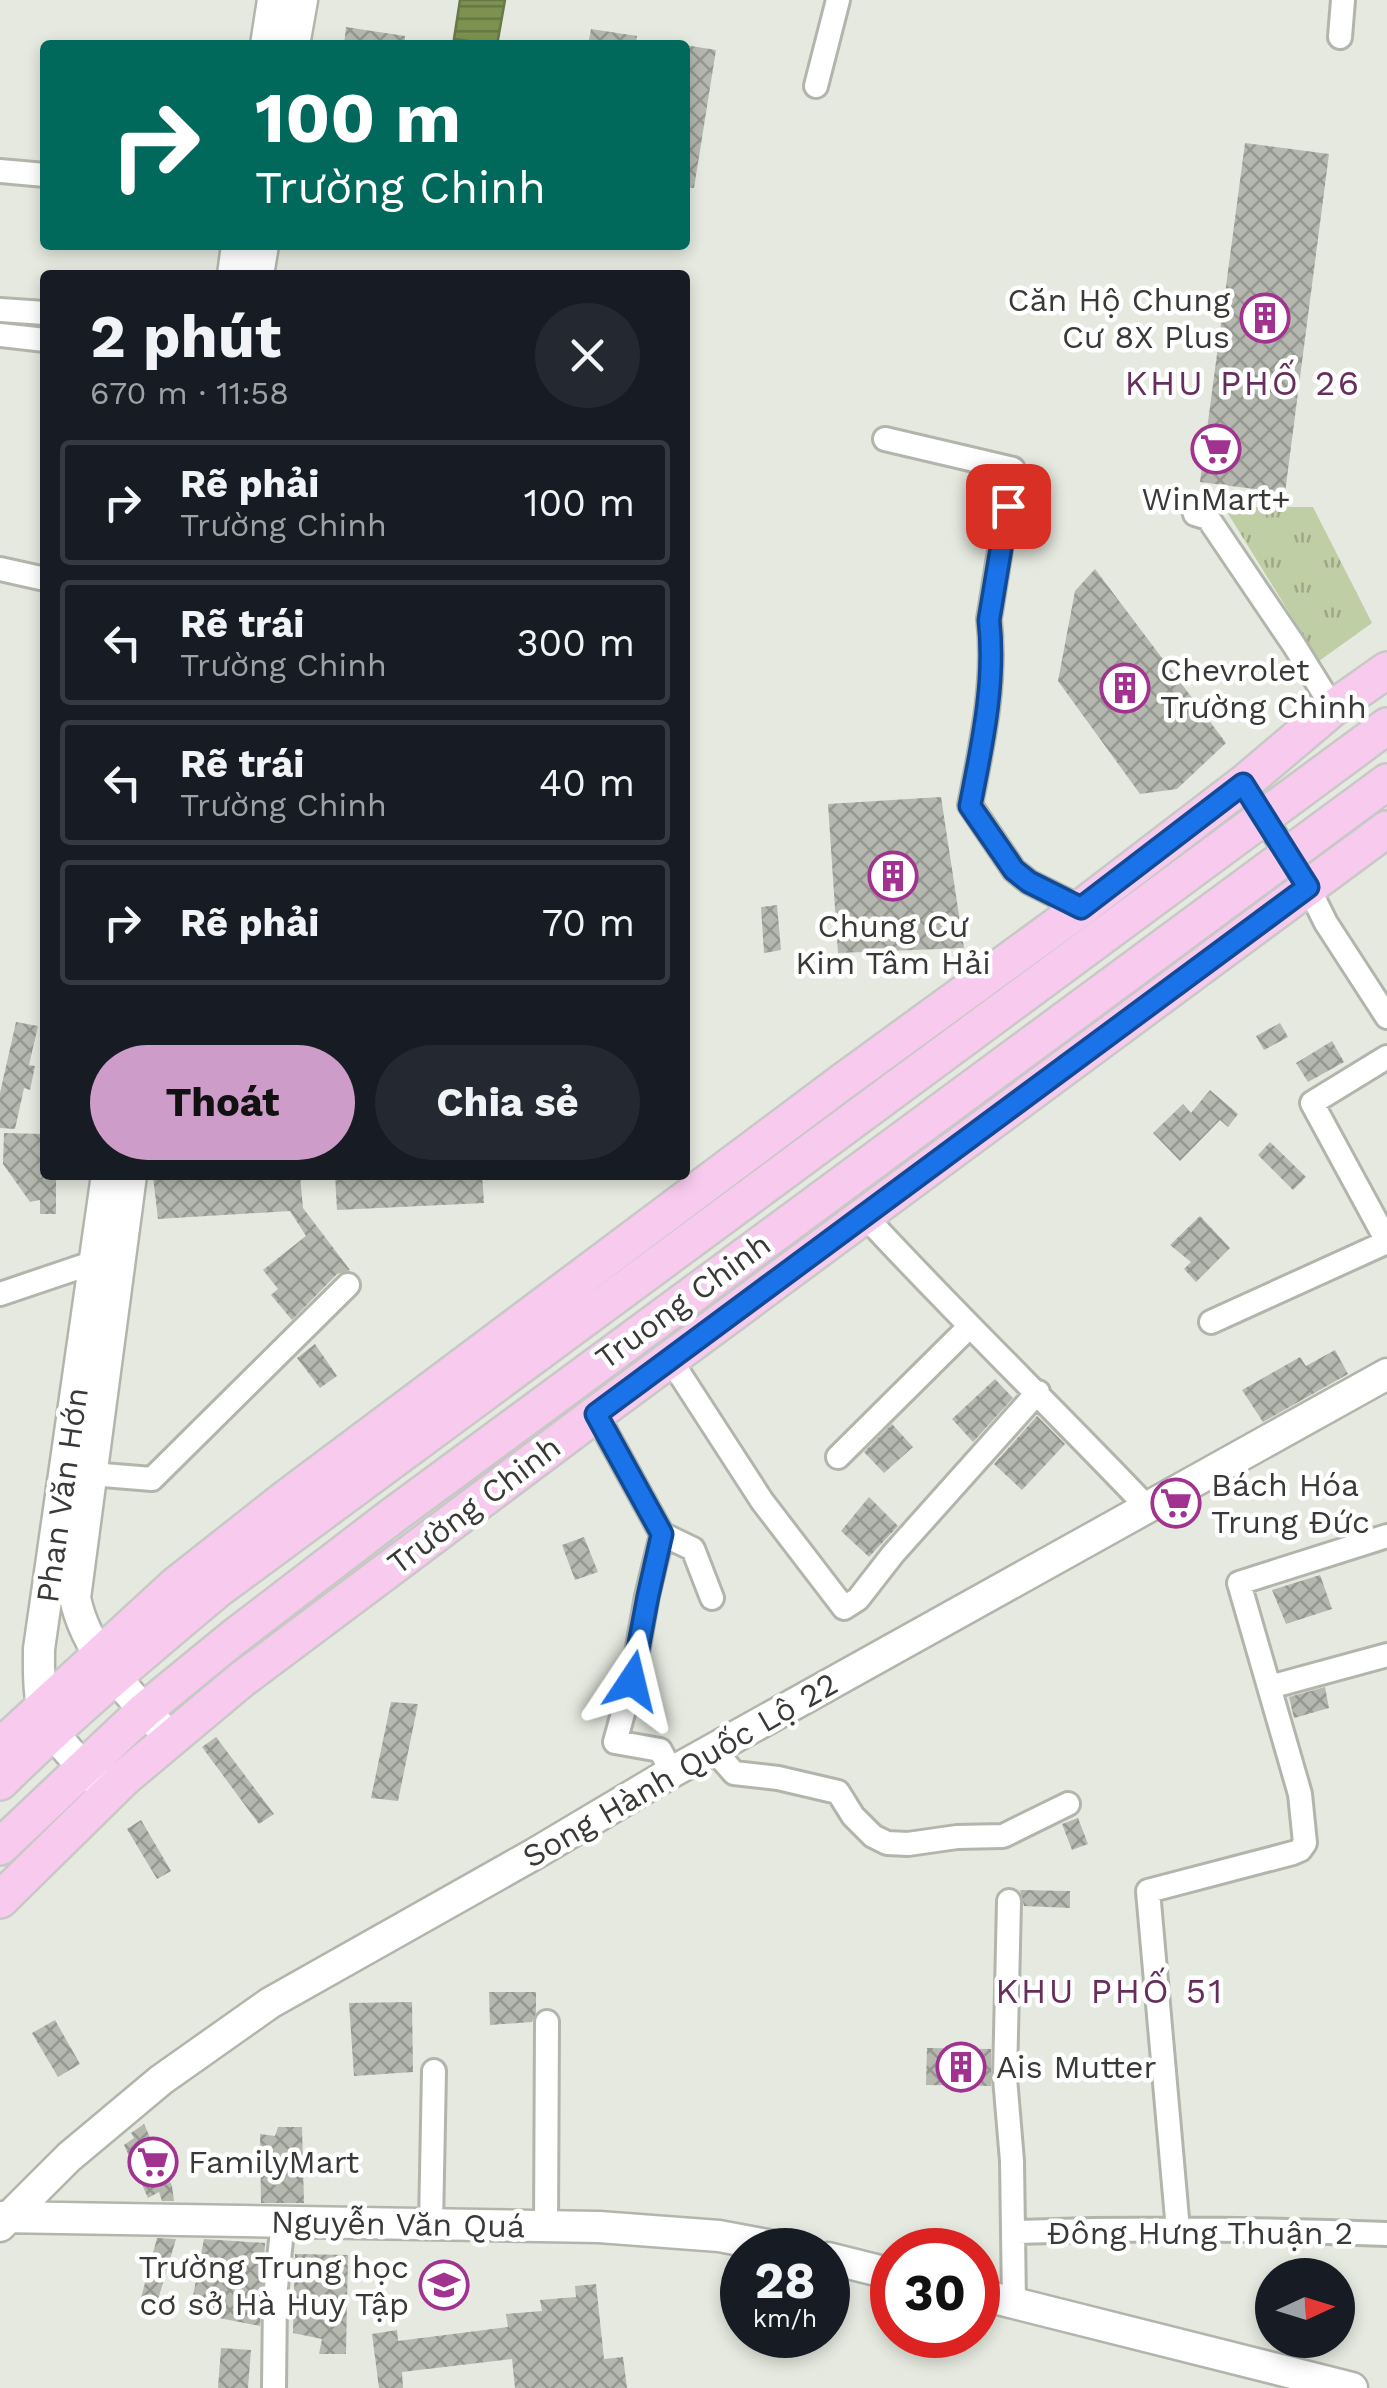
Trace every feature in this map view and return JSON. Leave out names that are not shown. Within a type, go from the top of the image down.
[{"type":"main road","points":[[267,40],[273,0]]},
{"type":"main road","points":[[295,40],[302,0]]},
{"type":"main road","points":[[0,1782],[47,1720],[107,1666],[176,1585],[842,1082],[1081,908],[1243,784],[1333,708],[1387,670]]},
{"type":"main road","name":"Truong Chinh","points":[[107,1666],[217,1590],[1387,726]]},
{"type":"main road","name":"Truong Chinh","points":[[0,1846],[145,1710],[386,1520],[1387,782]]},
{"type":"main road","name":"Trường Chinh","points":[[0,1900],[108,1793],[241,1680],[1387,829]]},
{"type":"main road","name":"Phan Văn Hớn","points":[[47,1720],[39,1649],[106,1180]]},
{"type":"main road","name":"Phan Văn Hớn","points":[[130,1180],[75,1598],[79,1618],[107,1666],[170,1738]]},
{"type":"main road","name":"Song Hành Quốc Lộ 22","points":[[3,2220],[69,2156],[161,2080],[270,2003],[713,1748],[1387,1374]]},
{"type":"main road","points":[[0,1747],[47,1720]]},
{"type":"main road","points":[[47,1720],[108,1793]]},
{"type":"main road","name":"Nguyễn Văn Quá","points":[[3,2220],[546,2226],[720,2236]]},
{"type":"main road","points":[[1000,2300],[1352,2388]]},
{"type":"street","points":[[816,86],[838,0]]},
{"type":"street","points":[[1340,38],[1343,0]]},
{"type":"street","points":[[0,171],[40,175]]},
{"type":"street","points":[[0,310],[40,314]]},
{"type":"street","points":[[0,336],[40,340]]},
{"type":"street","points":[[885,439],[1013,468],[989,620],[987,723],[970,806],[1014,870],[1029,882],[1081,908]]},
{"type":"street","points":[[1195,514],[1208,518],[1333,708]]},
{"type":"street","points":[[0,569],[40,578]]},
{"type":"street","points":[[1243,784],[1289,854],[1326,924],[1387,1016]]},
{"type":"street","points":[[1212,1322],[1387,1242],[1312,1103],[1387,1057]]},
{"type":"street","points":[[864,1215],[1147,1507]]},
{"type":"street","points":[[0,1294],[95,1262]]},
{"type":"street","points":[[91,1474],[152,1479],[348,1285]]},
{"type":"street","points":[[838,1457],[970,1326]]},
{"type":"street","points":[[670,1359],[762,1500],[844,1608],[858,1600],[893,1554],[1038,1392]]},
{"type":"street","points":[[596,1414],[662,1534],[693,1549],[712,1598]]},
{"type":"street","points":[[662,1534],[632,1681],[614,1742],[660,1750],[672,1772]]},
{"type":"street","points":[[1178,2230],[1148,1891],[1293,1853],[1305,1844],[1300,1794],[1238,1582],[1387,1536]]},
{"type":"street","points":[[1270,1687],[1387,1656]]},
{"type":"street","points":[[713,1748],[734,1772],[838,1792],[853,1816],[873,1836],[887,1843],[1003,1836],[1068,1804]]},
{"type":"street","points":[[1008,1901],[1005,2078],[1012,2161],[1014,2303]]},
{"type":"street","points":[[546,2226],[547,2022]]},
{"type":"street","points":[[431,2224],[434,2071]]},
{"type":"street","points":[[274,2388],[275,2297],[284,2221]]},
{"type":"street","name":"Đông Hưng Thuận 2","points":[[1014,2232],[1294,2230],[1387,2234]]},
{"type":"green space","points":[[1224,507],[1313,507],[1372,623],[1319,661]]},
{"type":"shaded area","points":[[460,0],[505,0],[498,40],[454,39]]},
{"type":"building","points":[[346,27],[405,36],[405,40],[345,40]]},
{"type":"building","points":[[591,29],[637,36],[637,40],[589,40]]},
{"type":"building","points":[[690,46],[716,50],[694,188],[690,188]]},
{"type":"building","name":"Căn Hộ Chung Cư 8X Plus","points":[[1245,143],[1329,154],[1285,493],[1200,482]]},
{"type":"building","name":"Chevrolet Trường Chinh","points":[[1095,569],[1226,743],[1177,789],[1140,794],[1058,681],[1075,591]]},
{"type":"building","name":"Chung Cư Kim Tâm Hải","points":[[941,797],[964,948],[838,953],[828,804]]},
{"type":"building","points":[[777,905],[781,950],[764,953],[761,907]]},
{"type":"building","points":[[16,1022],[38,1026],[29,1065],[35,1066],[30,1090],[24,1088],[15,1129],[0,1128],[0,1093]]},
{"type":"building","points":[[1280,1023],[1288,1037],[1264,1050],[1256,1036]]},
{"type":"building","points":[[1332,1041],[1344,1062],[1308,1082],[1296,1063]]},
{"type":"building","points":[[1210,1090],[1238,1114],[1228,1127],[1220,1120],[1180,1161],[1153,1133],[1183,1104],[1191,1113]]},
{"type":"building","points":[[4,1133],[40,1134],[40,1180],[56,1180],[56,1214],[40,1214],[40,1200],[30,1202],[3,1164]]},
{"type":"building","points":[[1270,1142],[1306,1177],[1293,1190],[1258,1155]]},
{"type":"building","points":[[153,1180],[300,1180],[303,1208],[350,1270],[337,1274],[292,1320],[271,1295],[278,1289],[263,1270],[306,1236],[290,1211],[158,1219]]},
{"type":"building","points":[[335,1180],[482,1180],[484,1203],[337,1210]]},
{"type":"building","points":[[1200,1216],[1230,1248],[1196,1282],[1184,1269],[1191,1262],[1170,1245]]},
{"type":"building","points":[[315,1344],[337,1376],[320,1388],[297,1358]]},
{"type":"building","points":[[1335,1350],[1348,1374],[1263,1422],[1242,1390],[1300,1357],[1306,1366]]},
{"type":"building","points":[[995,1379],[1013,1398],[973,1442],[952,1419]]},
{"type":"building","points":[[1037,1416],[1065,1444],[1022,1490],[994,1464]]},
{"type":"building","points":[[892,1424],[913,1447],[884,1473],[864,1452]]},
{"type":"building","points":[[869,1497],[898,1526],[869,1557],[841,1531]]},
{"type":"building","points":[[584,1537],[598,1572],[575,1580],[562,1545]]},
{"type":"building","points":[[1320,1575],[1332,1609],[1286,1624],[1272,1590]]},
{"type":"building","points":[[1325,1687],[1329,1708],[1294,1718],[1289,1697]]},
{"type":"building","points":[[391,1702],[418,1704],[398,1801],[371,1798]]},
{"type":"building","points":[[216,1737],[274,1814],[259,1824],[202,1747]]},
{"type":"building","points":[[1078,1818],[1088,1844],[1072,1850],[1062,1824]]},
{"type":"building","points":[[141,1820],[171,1871],[157,1879],[127,1829]]},
{"type":"building","points":[[1020,1890],[1070,1891],[1070,1908],[1024,1906]]},
{"type":"building","points":[[489,1992],[536,1992],[532,2022],[490,2025]]},
{"type":"building","points":[[412,2002],[413,2072],[354,2076],[349,2003]]},
{"type":"building","points":[[55,2020],[80,2064],[58,2077],[32,2033]]},
{"type":"building","name":"Ais Mutter","points":[[927,2048],[991,2049],[991,2086],[926,2085]]},
{"type":"building","name":"FamilyMart","points":[[144,2124],[172,2186],[174,2201],[162,2201],[159,2192],[148,2198],[124,2145],[134,2138],[131,2133]]},
{"type":"building","points":[[278,2127],[302,2127],[304,2203],[261,2203],[260,2134],[275,2136]]},
{"type":"building","points":[[157,2238],[176,2239],[157,2303],[141,2298]]},
{"type":"building","points":[[204,2239],[265,2243],[260,2326],[219,2318],[220,2313],[191,2306]]},
{"type":"building","points":[[295,2254],[348,2255],[346,2354],[319,2354],[322,2339],[293,2333]]},
{"type":"building","points":[[596,2284],[604,2359],[623,2357],[627,2388],[515,2388],[512,2359],[402,2372],[403,2388],[379,2388],[372,2334],[397,2330],[398,2341],[508,2327],[506,2314],[542,2311],[540,2300],[576,2297],[575,2286]]},
{"type":"building","points":[[221,2348],[251,2350],[248,2388],[218,2388]]},
{"type":"place","name":"Căn Hộ Chung Cư 8X Plus","points":[[1265,318]]},
{"type":"place","name":"WinMart+","points":[[1216,449]]},
{"type":"place","name":"Chevrolet Trường Chinh","points":[[1125,688]]},
{"type":"place","name":"Chung Cư Kim Tâm Hải","points":[[893,876]]},
{"type":"place","name":"Bách Hóa Trung Đức","points":[[1176,1503]]},
{"type":"place","name":"Ais Mutter","points":[[961,2067]]},
{"type":"place","name":"FamilyMart","points":[[153,2162]]},
{"type":"place","name":"Trường Trung học cơ sở Hà Huy Tập","points":[[444,2285]]},
{"type":"district","name":"KHU PHỐ 26","points":[[1243,383]]},
{"type":"district","name":"KHU PHỐ 51","points":[[1110,1991]]},
{"type":"route","points":[[632,1681],[662,1534],[596,1414],[1308,887],[1243,784],[1081,908],[1029,882],[1014,870],[970,806],[987,723],[989,620],[1008,506]]}]
